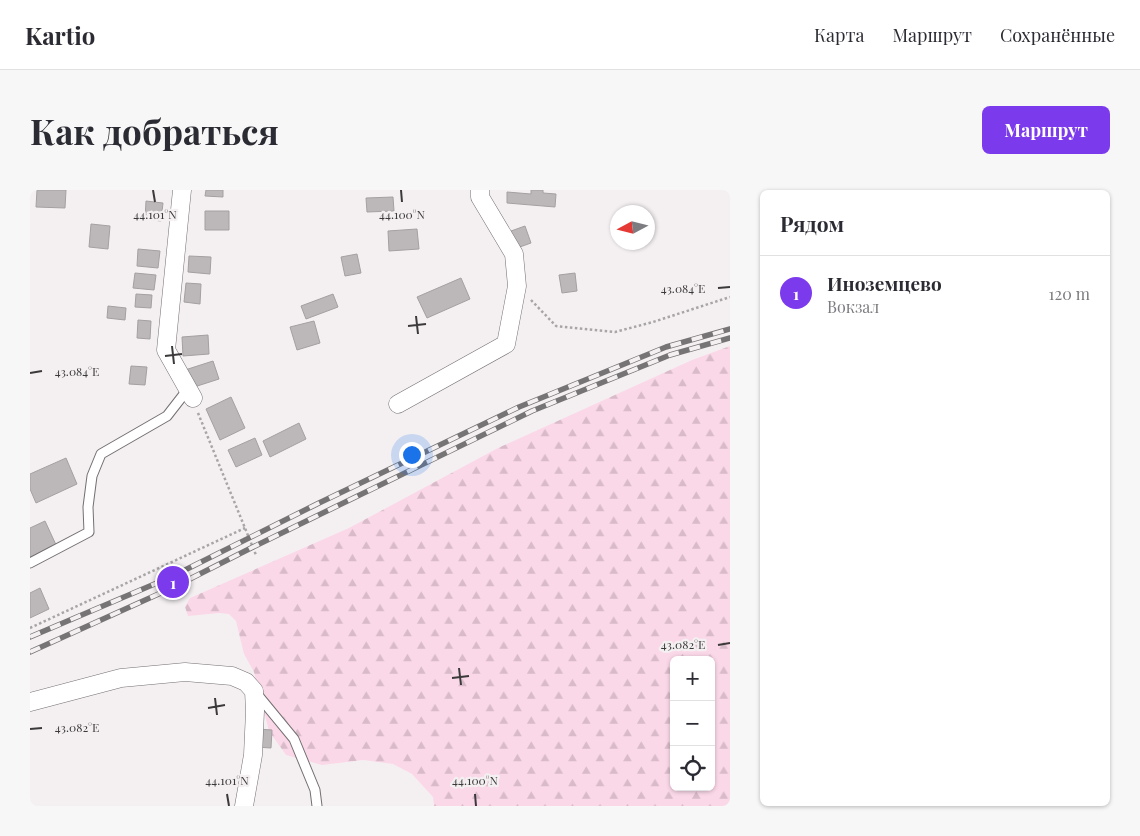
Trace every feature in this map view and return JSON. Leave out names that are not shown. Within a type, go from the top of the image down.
[{"type":"street","points":[[182,190],[166,350],[191,393]]},
{"type":"street","points":[[398,404],[506,344],[518,286],[514,254],[480,197],[480,190]]},
{"type":"street","points":[[30,702],[121,678],[185,672],[232,676],[246,682],[254,690],[253,755],[244,806]]},
{"type":"lane","points":[[30,563],[88,532],[88,507],[92,476],[102,454],[167,416],[191,393]]},
{"type":"lane","points":[[254,690],[294,739],[315,790],[317,806]]},
{"type":"path","points":[[518,286],[556,326],[616,332],[730,297]]},
{"type":"path","points":[[191,393],[256,555]]},
{"type":"path","points":[[30,628],[244,528]]},
{"type":"green space","points":[[730,346],[730,806],[434,806],[433,797],[412,774],[393,764],[363,760],[322,765],[286,755],[269,731],[254,672],[244,654],[236,621],[229,614],[188,616],[185,607],[190,598],[349,528],[498,448],[692,360]]},
{"type":"building","points":[[37,190],[66,190],[65,208],[36,207]]},
{"type":"building","points":[[206,190],[223,190],[223,197],[205,196]]},
{"type":"building","points":[[531,190],[543,190],[543,193],[556,194],[555,207],[507,203],[507,192],[531,194]]},
{"type":"building","points":[[393,197],[394,211],[367,212],[366,198]]},
{"type":"building","points":[[146,201],[163,203],[161,221],[145,219]]},
{"type":"building","points":[[205,211],[229,211],[229,230],[205,230]]},
{"type":"building","points":[[91,224],[110,226],[108,249],[89,247]]},
{"type":"building","points":[[525,226],[531,243],[517,248],[511,231]]},
{"type":"building","points":[[417,229],[419,249],[389,251],[388,231]]},
{"type":"building","points":[[138,249],[160,251],[158,268],[137,266]]},
{"type":"building","points":[[357,254],[361,273],[345,276],[341,257]]},
{"type":"building","points":[[189,256],[211,257],[210,274],[188,272]]},
{"type":"building","points":[[135,273],[156,275],[154,290],[133,288]]},
{"type":"building","points":[[575,273],[577,291],[562,293],[559,275]]},
{"type":"building","points":[[461,278],[470,299],[427,318],[417,297]]},
{"type":"building","points":[[186,283],[201,284],[200,304],[184,302]]},
{"type":"building","points":[[136,294],[152,295],[151,308],[135,307]]},
{"type":"building","points":[[333,294],[338,307],[306,319],[301,306]]},
{"type":"building","points":[[108,306],[126,308],[125,320],[107,318]]},
{"type":"building","points":[[138,320],[151,321],[150,339],[137,338]]},
{"type":"building","points":[[314,321],[320,343],[297,350],[290,327]]},
{"type":"building","points":[[208,335],[209,354],[183,356],[182,337]]},
{"type":"building","points":[[213,361],[219,379],[191,388],[185,370]]},
{"type":"building","points":[[131,366],[147,367],[145,385],[129,384]]},
{"type":"building","points":[[231,397],[245,428],[220,440],[206,409]]},
{"type":"building","points":[[299,423],[306,439],[270,457],[263,441]]},
{"type":"building","points":[[255,438],[262,455],[236,467],[228,450]]},
{"type":"building","points":[[66,458],[77,484],[36,503],[30,489],[30,474]]},
{"type":"building","points":[[45,521],[57,547],[30,558],[30,528]]},
{"type":"building","points":[[40,588],[49,609],[30,618],[30,593]]},
{"type":"building","points":[[257,729],[272,730],[271,748],[256,747]]},
{"type":"railway","points":[[30,637],[171,577],[319,503],[519,407],[666,347],[730,329]]},
{"type":"railway","points":[[30,652],[174,587],[532,411],[670,355],[730,338]]},
{"type":"place","name":"Иноземцево","points":[[173,582]]}]
